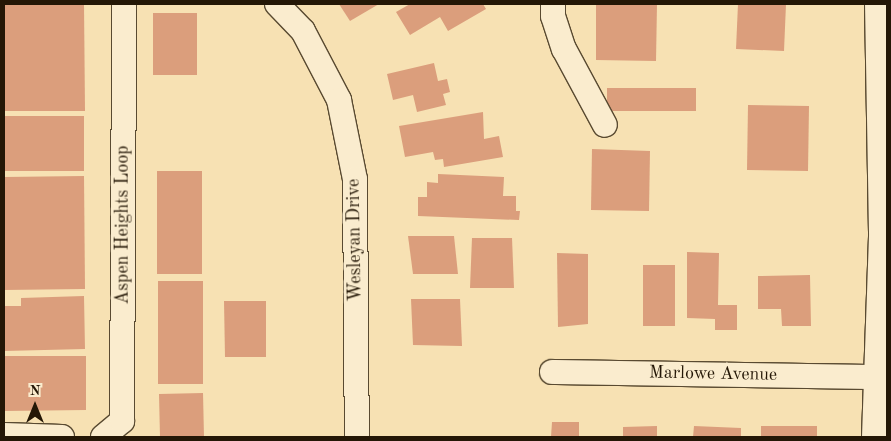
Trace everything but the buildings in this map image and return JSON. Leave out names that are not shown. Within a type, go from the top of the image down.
[{"type":"street","name":"Aspen Heights Loop","points":[[102,437],[122,421],[124,4]]},
{"type":"street","name":"Wesleyan Drive","points":[[277,4],[303,31],[339,100],[355,180],[357,437]]},
{"type":"street","points":[[554,4],[553,16],[564,49],[605,125]]},
{"type":"street","points":[[874,437],[874,377],[884,232],[877,4]]},
{"type":"street","name":"Marlowe Avenue","points":[[552,372],[874,377]]},
{"type":"street","points":[[4,435],[62,437]]}]
